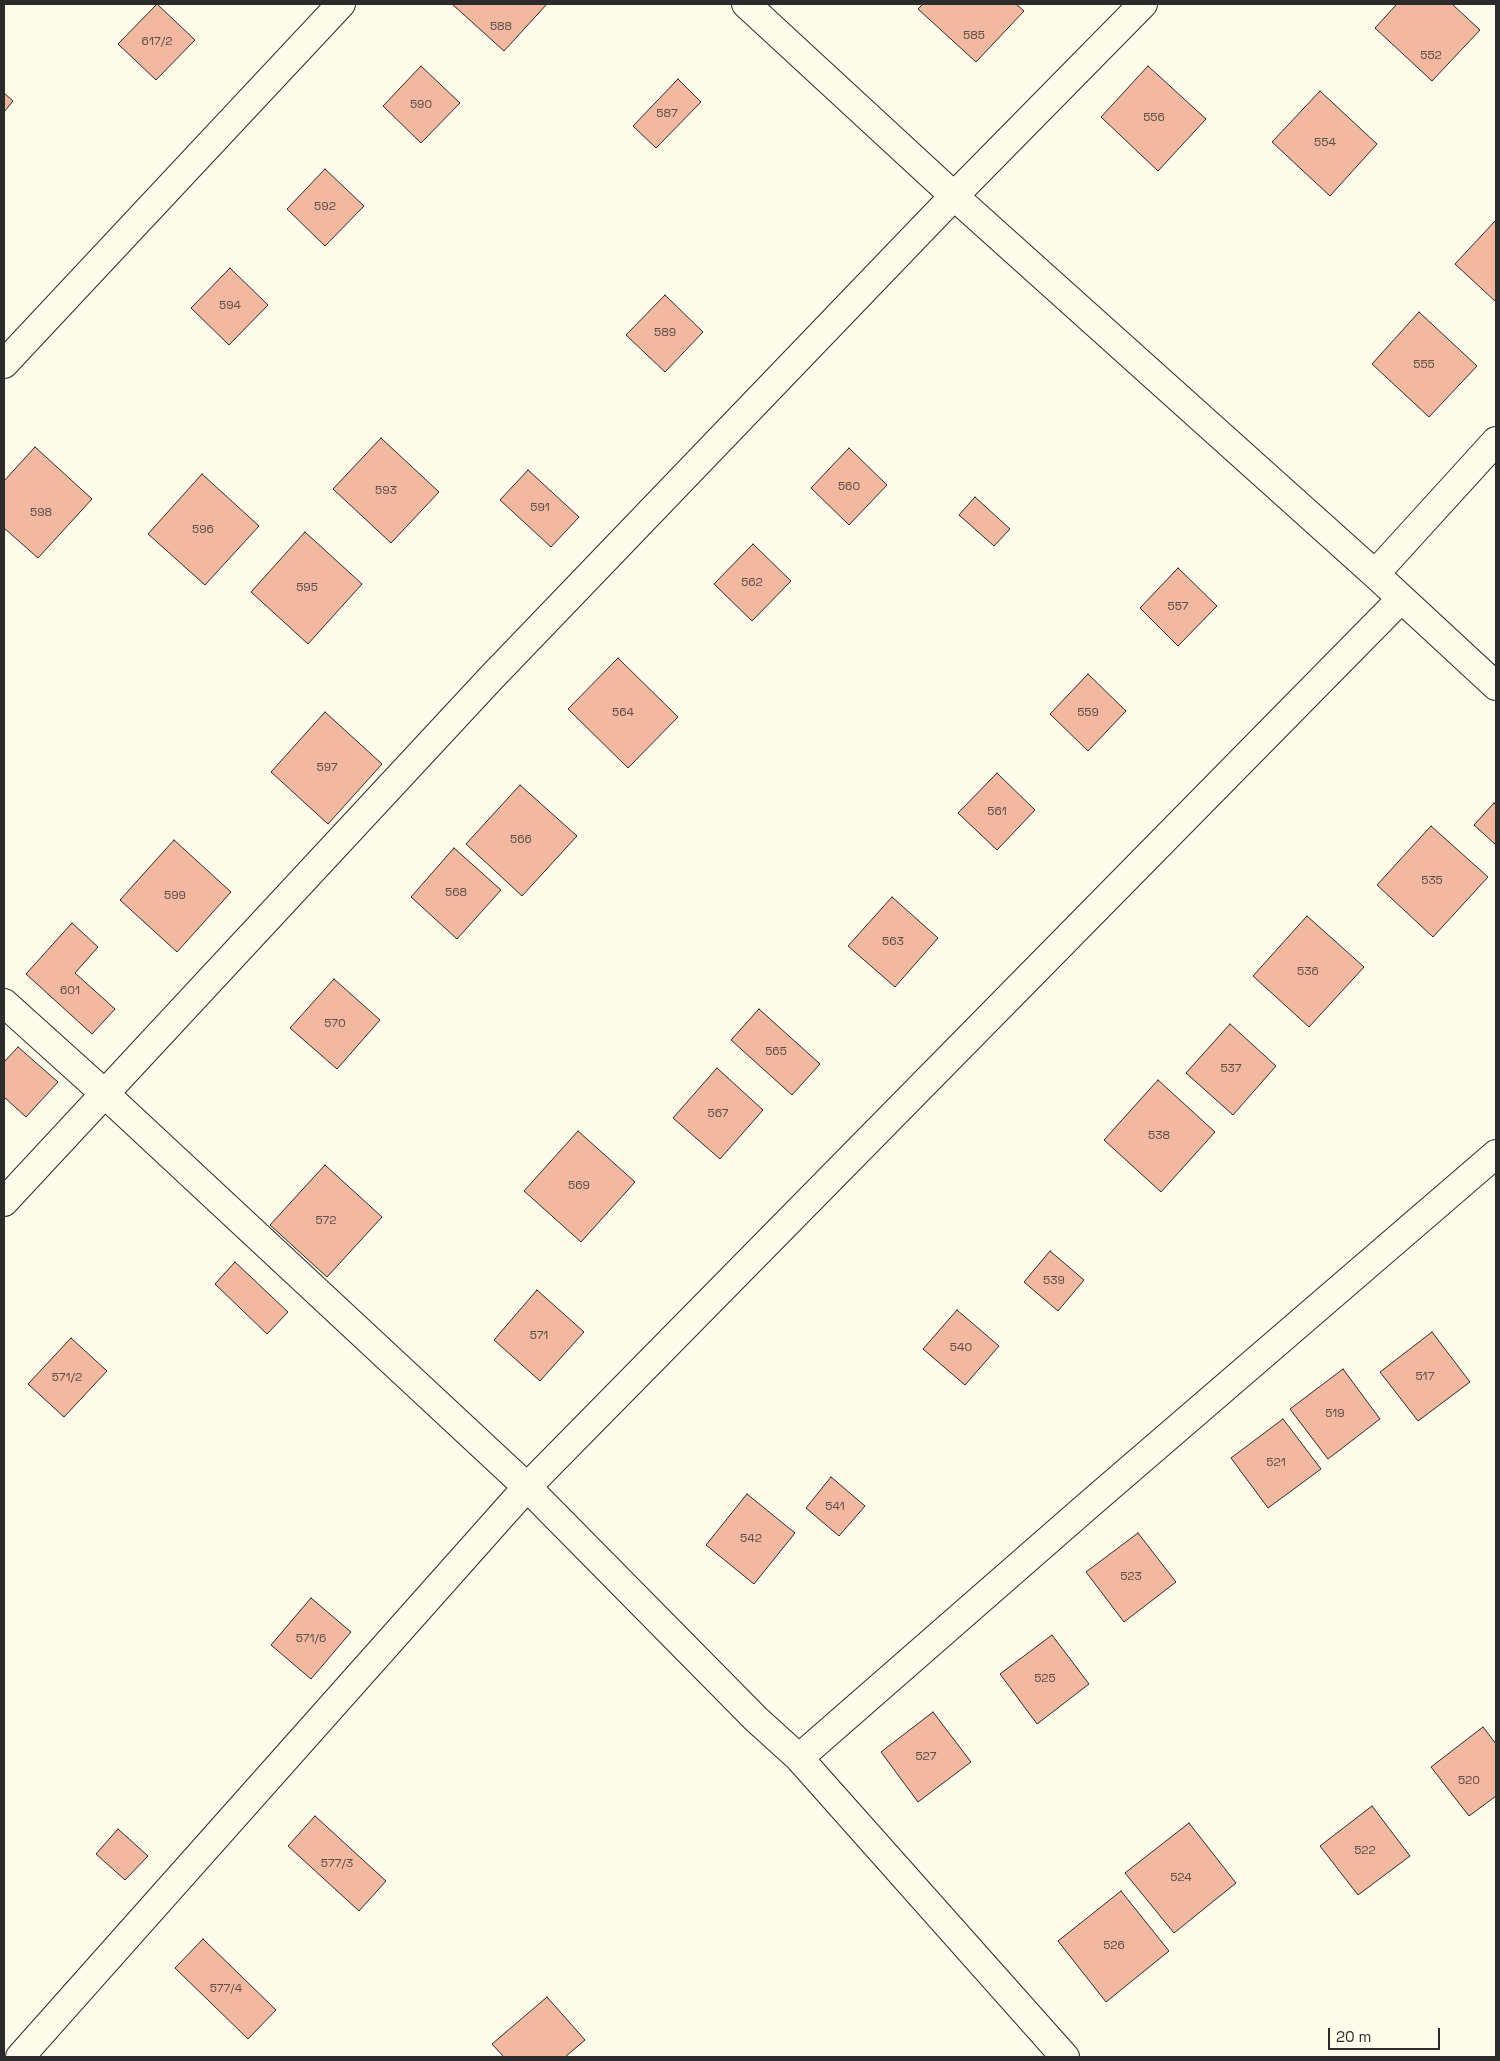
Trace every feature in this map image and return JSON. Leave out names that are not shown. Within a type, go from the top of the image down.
[{"type":"street","points":[[4,364],[341,4]]},
{"type":"street","points":[[746,4],[954,196],[1375,574],[1496,686]]},
{"type":"street","points":[[4,1202],[491,678],[954,196],[1142,4]]},
{"type":"street","points":[[1375,574],[1496,441]]},
{"type":"street","points":[[20,2057],[527,1486],[1401,599]]},
{"type":"street","points":[[4,1003],[106,1094],[527,1486],[756,1718],[799,1758],[1065,2057]]},
{"type":"street","points":[[799,1758],[1092,1502],[1496,1154]]},
{"type":"building","points":[[157,4],[195,40],[156,80],[118,44]]},
{"type":"building","points":[[452,4],[547,4],[504,51]]},
{"type":"building","points":[[923,4],[1016,4],[1024,11],[976,62],[918,9]]},
{"type":"building","points":[[1397,4],[1452,4],[1480,30],[1432,81],[1375,28]]},
{"type":"building","points":[[421,66],[460,103],[421,143],[383,106]]},
{"type":"building","points":[[1148,66],[1206,119],[1158,171],[1101,117]]},
{"type":"building","points":[[678,79],[701,102],[656,148],[633,126]]},
{"type":"building","points":[[1320,91],[1377,144],[1330,196],[1272,142]]},
{"type":"building","points":[[4,93],[13,101],[4,112]]},
{"type":"building","points":[[325,169],[364,206],[325,246],[287,209]]},
{"type":"building","points":[[1496,220],[1496,302],[1455,264]]},
{"type":"building","points":[[230,268],[268,305],[229,345],[191,308]]},
{"type":"building","points":[[665,295],[703,332],[665,372],[626,335]]},
{"type":"building","points":[[1419,312],[1477,366],[1429,417],[1372,364]]},
{"type":"building","points":[[381,438],[439,492],[391,543],[333,489]]},
{"type":"building","points":[[35,447],[92,499],[38,558],[4,528],[4,481]]},
{"type":"building","points":[[849,448],[887,485],[849,525],[811,488]]},
{"type":"building","points":[[528,470],[579,517],[551,547],[500,500]]},
{"type":"building","points":[[202,474],[259,526],[205,585],[148,534]]},
{"type":"building","points":[[975,497],[1010,529],[994,546],[959,515]]},
{"type":"building","points":[[305,532],[362,584],[308,644],[251,592]]},
{"type":"building","points":[[753,544],[791,581],[752,621],[714,584]]},
{"type":"building","points":[[1178,568],[1217,606],[1178,646],[1140,608]]},
{"type":"building","points":[[618,658],[678,717],[628,768],[568,709]]},
{"type":"building","points":[[1088,674],[1126,711],[1088,751],[1050,714]]},
{"type":"building","points":[[325,712],[382,764],[328,824],[271,772]]},
{"type":"building","points":[[997,773],[1035,810],[997,850],[958,813]]},
{"type":"building","points":[[520,785],[577,836],[522,896],[466,844]]},
{"type":"building","points":[[1494,803],[1496,805],[1496,845],[1474,825]]},
{"type":"building","points":[[1431,826],[1488,877],[1433,937],[1377,885]]},
{"type":"building","points":[[174,840],[231,892],[177,952],[120,900]]},
{"type":"building","points":[[454,848],[501,890],[457,939],[411,897]]},
{"type":"building","points":[[892,897],[938,938],[895,987],[848,946]]},
{"type":"building","points":[[1307,916],[1364,967],[1309,1027],[1253,976]]},
{"type":"building","points":[[72,923],[98,947],[75,973],[115,1009],[92,1034],[26,974]]},
{"type":"building","points":[[334,979],[380,1020],[337,1069],[290,1028]]},
{"type":"building","points":[[759,1009],[820,1064],[792,1095],[731,1040]]},
{"type":"building","points":[[1230,1024],[1276,1066],[1233,1115],[1186,1073]]},
{"type":"building","points":[[18,1047],[58,1082],[26,1117],[4,1097],[4,1062]]},
{"type":"building","points":[[717,1068],[763,1110],[720,1159],[673,1118]]},
{"type":"building","points":[[1158,1080],[1215,1132],[1161,1192],[1104,1140]]},
{"type":"building","points":[[578,1131],[635,1182],[581,1242],[524,1191]]},
{"type":"building","points":[[325,1165],[382,1217],[327,1277],[270,1225]]},
{"type":"building","points":[[1050,1251],[1084,1280],[1058,1311],[1024,1282]]},
{"type":"building","points":[[235,1262],[288,1312],[267,1334],[215,1284]]},
{"type":"building","points":[[537,1290],[584,1332],[540,1381],[494,1340]]},
{"type":"building","points":[[957,1310],[999,1346],[965,1385],[923,1349]]},
{"type":"building","points":[[1432,1332],[1470,1382],[1418,1421],[1380,1372]]},
{"type":"building","points":[[71,1338],[107,1371],[64,1417],[28,1384]]},
{"type":"building","points":[[1343,1369],[1380,1419],[1328,1459],[1290,1409]]},
{"type":"building","points":[[1283,1419],[1321,1469],[1268,1508],[1231,1458]]},
{"type":"building","points":[[831,1477],[865,1506],[839,1536],[806,1508]]},
{"type":"building","points":[[747,1494],[795,1533],[754,1584],[706,1545]]},
{"type":"building","points":[[1138,1533],[1176,1582],[1124,1622],[1086,1572]]},
{"type":"building","points":[[311,1598],[351,1632],[311,1679],[271,1645]]},
{"type":"building","points":[[1052,1635],[1089,1684],[1037,1724],[1000,1674]]},
{"type":"building","points":[[933,1712],[971,1762],[918,1802],[881,1752]]},
{"type":"building","points":[[1483,1727],[1496,1744],[1496,1796],[1469,1816],[1431,1767]]},
{"type":"building","points":[[1372,1806],[1410,1856],[1358,1895],[1320,1846]]},
{"type":"building","points":[[315,1816],[386,1881],[359,1911],[288,1846]]},
{"type":"building","points":[[1189,1823],[1236,1883],[1174,1933],[1125,1873]]},
{"type":"building","points":[[118,1829],[148,1856],[125,1880],[96,1854]]},
{"type":"building","points":[[1121,1891],[1169,1951],[1106,2002],[1058,1941]]},
{"type":"building","points":[[203,1939],[276,2010],[248,2039],[175,1968]]},
{"type":"building","points":[[547,1997],[585,2040],[565,2057],[504,2057],[492,2044]]}]
